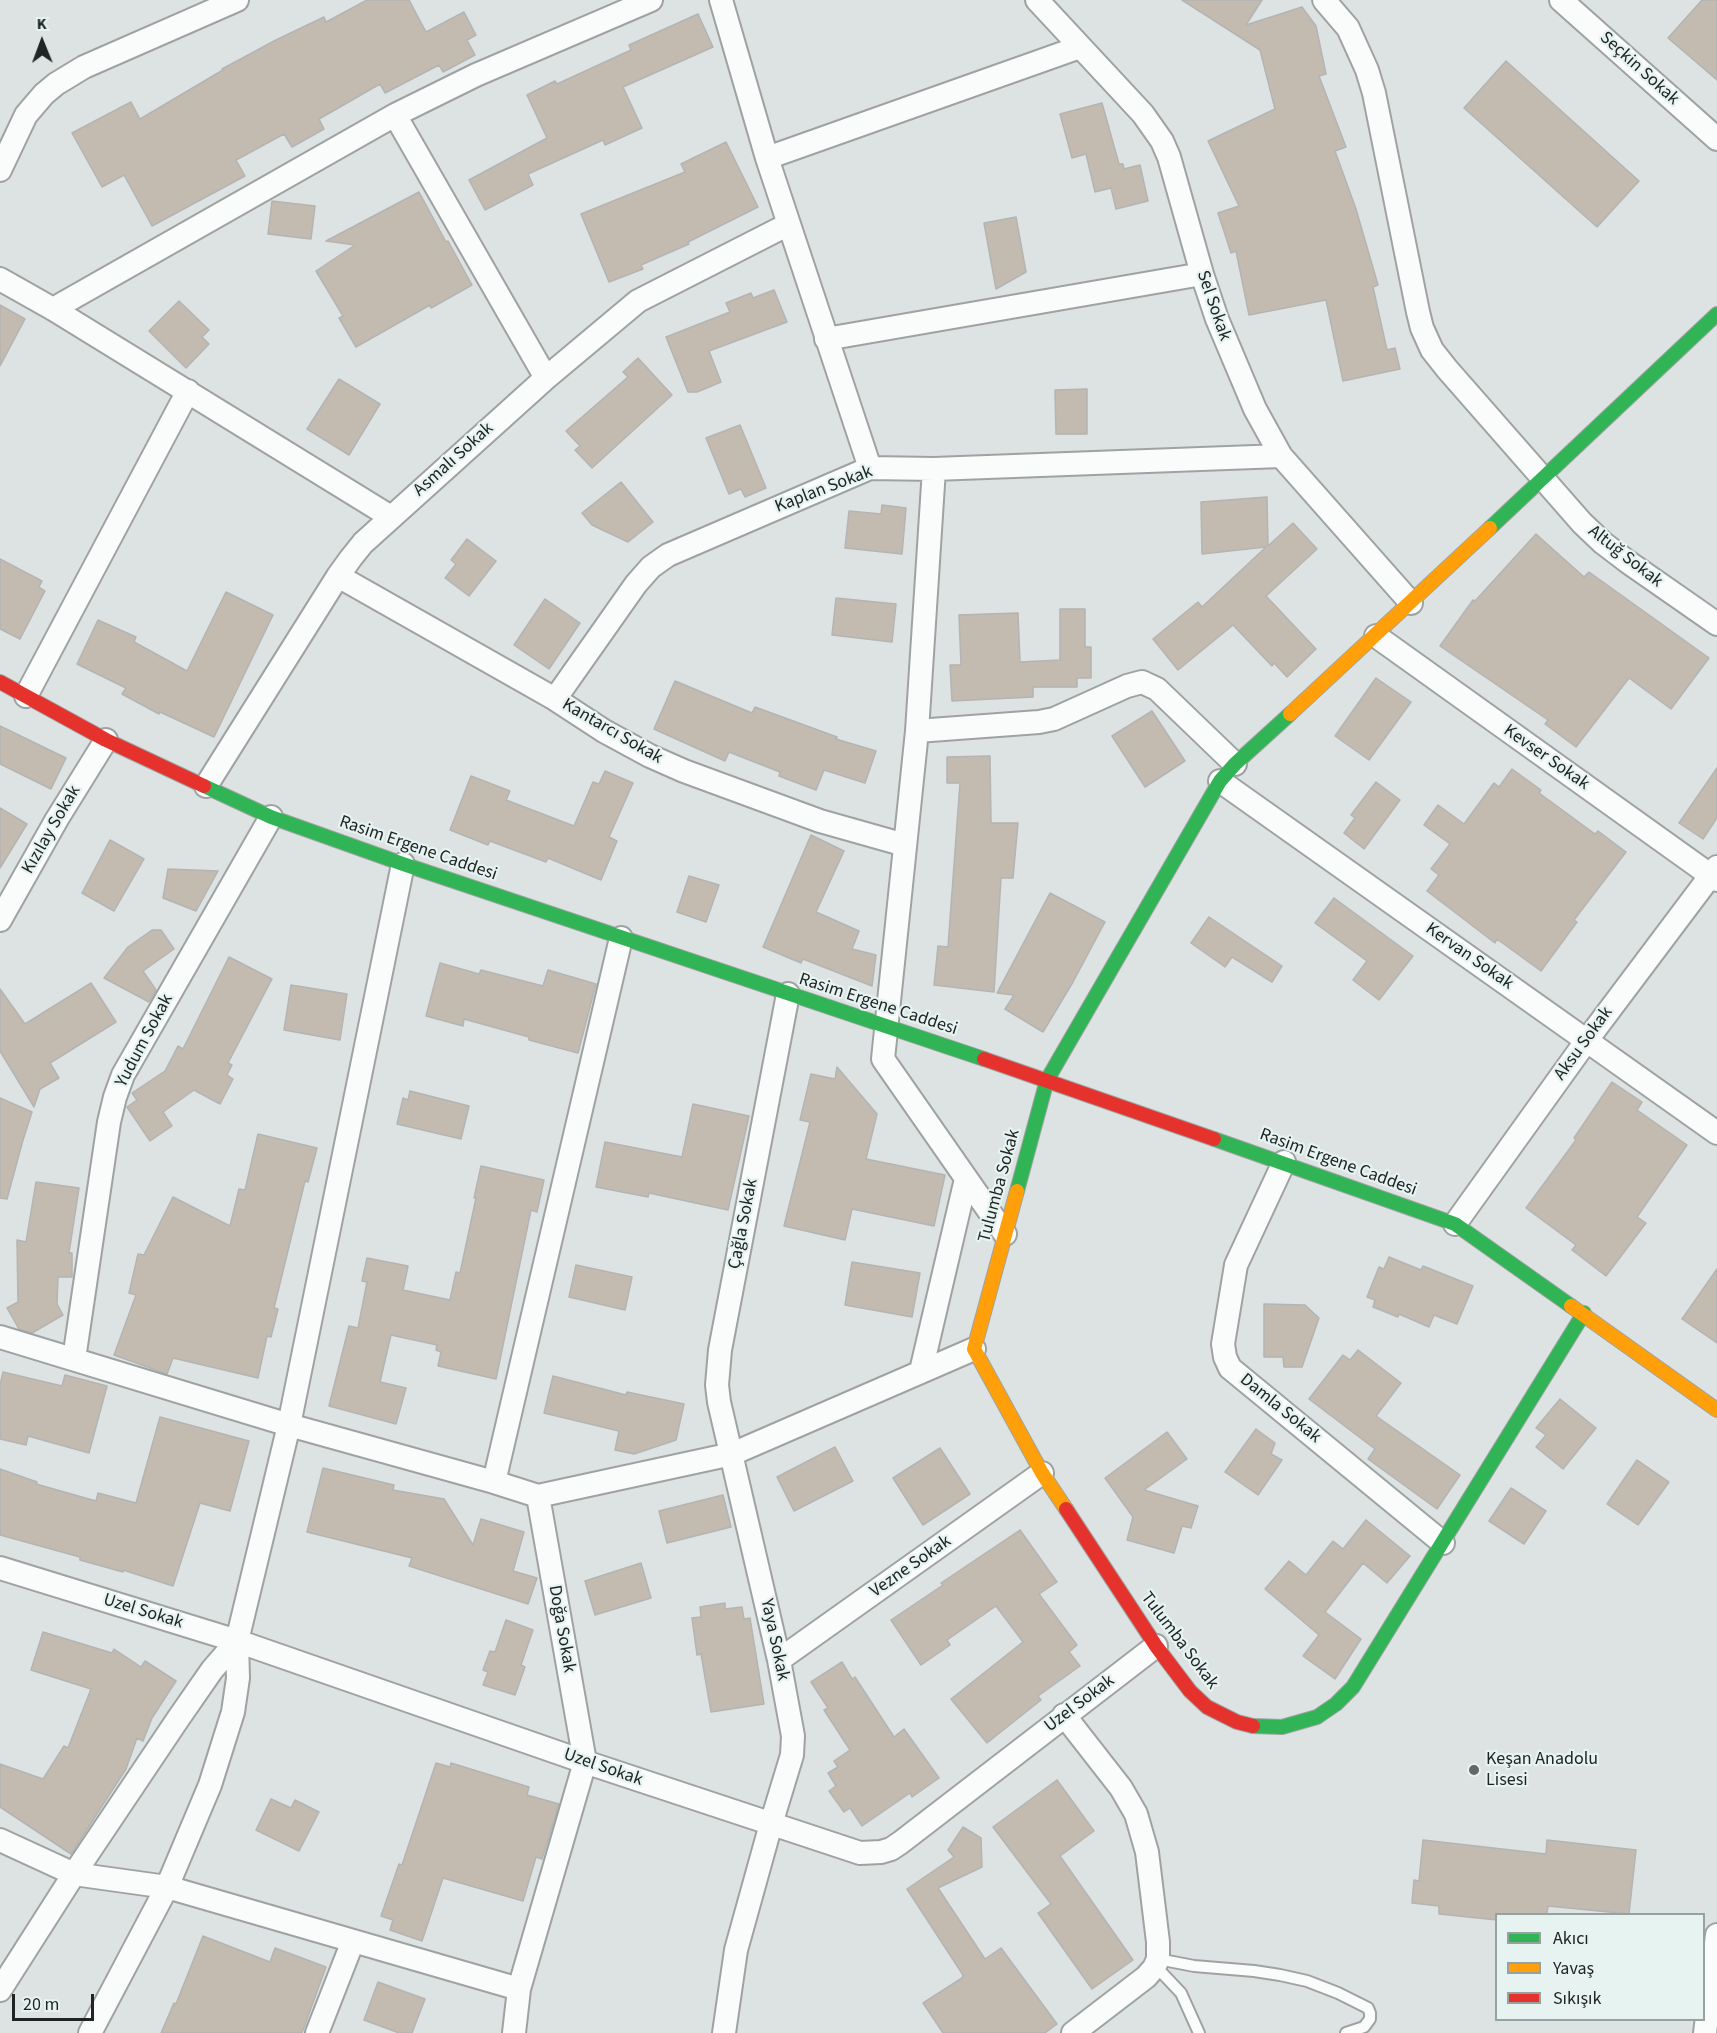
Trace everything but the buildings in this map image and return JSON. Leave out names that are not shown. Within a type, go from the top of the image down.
[{"type":"street","points":[[0,170],[5,143],[44,94],[56,84],[84,67],[237,0]]},
{"type":"street","points":[[53,309],[395,115],[476,75],[651,0]]},
{"type":"street","points":[[721,0],[767,158],[870,468]]},
{"type":"street","name":"Sel Sokak","points":[[1037,0],[1143,114],[1162,141],[1169,157],[1202,274],[1235,364],[1281,456],[1411,603]]},
{"type":"street","name":"Altuğ Sokak","points":[[1324,0],[1347,28],[1367,69],[1374,93],[1418,312],[1426,339],[1447,369],[1581,524],[1603,543],[1717,624]]},
{"type":"street","name":"Seçkin Sokak","points":[[1561,0],[1717,139]]},
{"type":"street","points":[[767,158],[1080,47]]},
{"type":"street","points":[[395,115],[546,378]]},
{"type":"street","name":"Asmalı Sokak","points":[[206,786],[338,576],[363,543],[546,378],[638,301],[789,224]]},
{"type":"street","points":[[826,339],[1202,274]]},
{"type":"street","points":[[0,279],[188,391],[391,517]]},
{"type":"street","name":"Tulumba Sokak","points":[[1584,1313],[1353,1687],[1336,1704],[1317,1717],[1282,1727],[1259,1727],[1237,1722],[1216,1714],[1198,1700],[1156,1646],[1042,1473],[974,1349],[1047,1080],[1220,781],[1235,764],[1376,636],[1717,314]]},
{"type":"street","points":[[26,696],[188,391]]},
{"type":"street","name":"Kaplan Sokak","points":[[555,699],[636,584],[651,567],[668,555],[870,468],[934,469],[1281,456]]},
{"type":"street","points":[[934,469],[917,731],[883,1059],[1005,1234]]},
{"type":"street","name":"Kantarcı Sokak","points":[[338,576],[555,699],[604,731],[650,756],[684,771],[820,821],[905,845]]},
{"type":"street","name":"Kevser Sokak","points":[[1376,636],[1715,874]]},
{"type":"street","name":"Rasim Ergene Caddesi","points":[[0,682],[105,740],[271,817],[621,938],[1047,1080],[1455,1224],[1584,1313],[1717,1410]]},
{"type":"street","points":[[917,731],[1054,719],[1127,686],[1142,682],[1157,690],[1235,764]]},
{"type":"street","name":"Kızılay Sokak","points":[[0,920],[105,740]]},
{"type":"street","name":"Kervan Sokak","points":[[1220,781],[1717,1133]]},
{"type":"street","name":"Yudum Sokak","points":[[74,1359],[109,1122],[115,1097],[123,1075],[271,817]]},
{"type":"street","points":[[90,2033],[167,1887],[210,1785],[232,1712],[237,1678],[237,1641],[289,1425],[403,864]]},
{"type":"street","name":"Aksu Sokak","points":[[1455,1224],[1587,1040],[1715,874]]},
{"type":"street","points":[[494,1482],[621,938]]},
{"type":"street","name":"Çağla Sokak","points":[[732,1454],[719,1402],[717,1367],[788,994]]},
{"type":"street","name":"Damla Sokak","points":[[1284,1162],[1236,1265],[1223,1344],[1225,1358],[1230,1368],[1443,1543]]},
{"type":"street","points":[[921,1371],[966,1179]]},
{"type":"street","points":[[0,1337],[289,1425],[538,1496],[732,1454],[974,1349]]},
{"type":"street","name":"Yaya Sokak","points":[[724,2033],[736,1950],[790,1764],[793,1745],[779,1660],[732,1454]]},
{"type":"street","name":"Vezne Sokak","points":[[779,1660],[1042,1473]]},
{"type":"street","name":"Doğa Sokak","points":[[538,1496],[585,1762]]},
{"type":"street","name":"Uzel Sokak","points":[[0,1574],[237,1641],[585,1762],[860,1852],[880,1852],[891,1849],[1156,1646]]},
{"type":"street","points":[[0,1990],[74,1874],[178,1719],[212,1670],[237,1641]]},
{"type":"street","points":[[1064,1715],[1121,1788],[1136,1814],[1148,1852],[1158,1942],[1156,1963],[1146,1977],[1073,2033]]},
{"type":"street","points":[[514,2033],[519,1989],[585,1762]]},
{"type":"street","points":[[0,1840],[74,1874],[167,1887],[519,1989]]},
{"type":"street","points":[[1705,2033],[1717,1935]]},
{"type":"street","points":[[317,2033],[353,1941]]},
{"type":"lane","points":[[1156,1963],[1181,1993],[1199,2033]]},
{"type":"lane","points":[[1156,1963],[1254,1971],[1306,1981],[1368,2008],[1370,2013],[1368,2024],[1346,2033]]},
{"type":"traffic: fast","points":[[1490,528],[1717,314]]},
{"type":"traffic: fast","points":[[1017,1191],[1047,1080],[1220,781],[1235,764],[1290,714]]},
{"type":"traffic: fast","points":[[204,786],[271,817],[403,864],[984,1059]]},
{"type":"traffic: fast","points":[[1214,1139],[1455,1224],[1571,1306]]},
{"type":"traffic: fast","points":[[1253,1726],[1282,1727],[1317,1717],[1336,1704],[1353,1687],[1584,1313]]},
{"type":"traffic: slow","points":[[1290,714],[1490,528]]},
{"type":"traffic: slow","points":[[1017,1191],[974,1349],[1042,1473],[1066,1509]]},
{"type":"traffic: slow","points":[[1571,1306],[1717,1410]]},
{"type":"traffic: jam","points":[[0,682],[106,740],[204,786]]},
{"type":"traffic: jam","points":[[984,1059],[1214,1139]]},
{"type":"traffic: jam","points":[[1066,1509],[1156,1646],[1190,1691],[1207,1707],[1237,1722],[1253,1726]]},
{"type":"place","name":"Keşan Anadolu Lisesi","points":[[1474,1770]]}]
